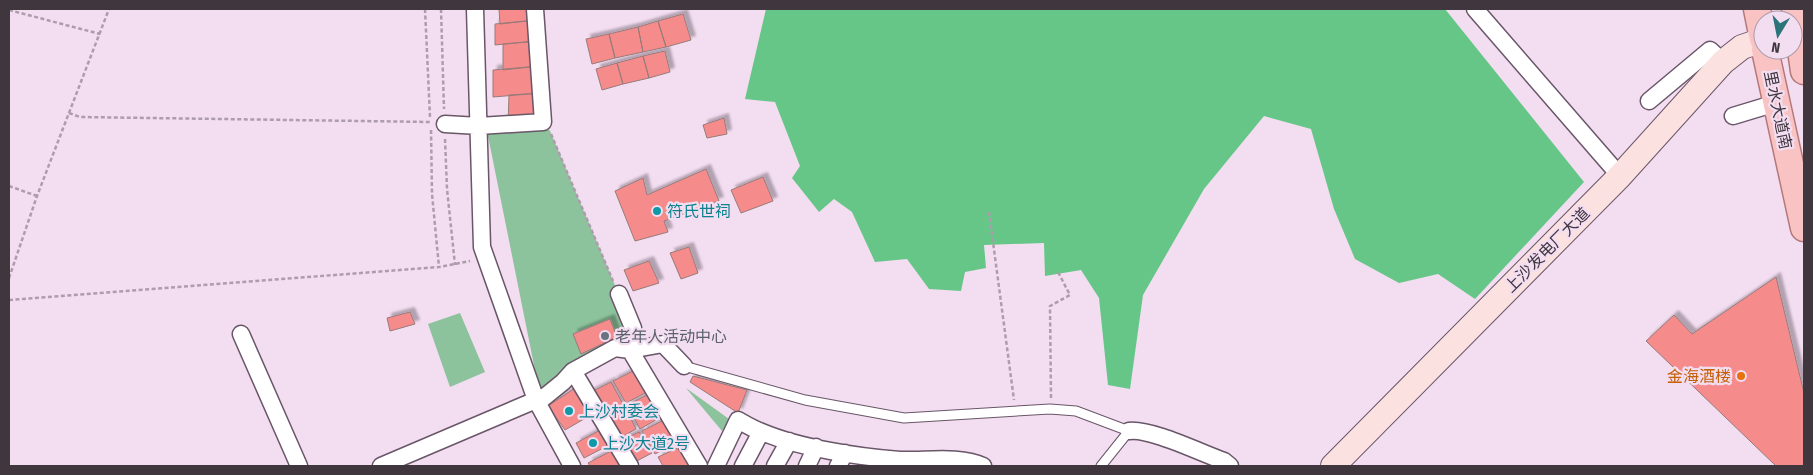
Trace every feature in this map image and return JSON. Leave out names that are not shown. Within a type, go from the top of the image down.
[{"type":"main road","points":[[1795,9],[1804,67]]},
{"type":"main road","name":"上沙发电厂大道","points":[[1333,466],[1620,176],[1723,62],[1742,46],[1753,43]]},
{"type":"main road","name":"里水大道南","points":[[1767,60],[1804,228]]},
{"type":"street","points":[[475,9],[482,247],[536,400],[572,466]]},
{"type":"street","points":[[438,123],[478,126],[543,122],[535,9]]},
{"type":"street","points":[[1475,9],[1620,176]]},
{"type":"street","points":[[1649,101],[1710,50],[1723,62]]},
{"type":"street","points":[[1734,116],[1776,103]]},
{"type":"street","points":[[619,294],[633,328],[630,350],[699,466]]},
{"type":"street","points":[[241,334],[299,466]]},
{"type":"street","points":[[381,466],[542,399],[573,371],[615,348],[630,350],[664,344],[684,366]]},
{"type":"street","points":[[573,371],[630,466]]},
{"type":"street","points":[[716,466],[738,420],[761,432],[816,447],[841,459],[865,462],[923,464],[972,461],[983,466]]},
{"type":"street","points":[[1129,431],[1137,430],[1163,438],[1224,461],[1230,466]]},
{"type":"street","points":[[743,466],[761,432]]},
{"type":"street","points":[[775,466],[789,440]]},
{"type":"street","points":[[807,466],[816,447]]},
{"type":"lane","points":[[684,366],[805,400],[904,418],[1050,409],[1076,411],[1129,431],[1101,466]]},
{"type":"path","points":[[9,278],[37,196],[109,9]]},
{"type":"path","points":[[425,9],[438,123],[432,194],[438,267]]},
{"type":"path","points":[[9,10],[100,34]]},
{"type":"path","points":[[69,113],[80,117],[438,123]]},
{"type":"path","points":[[543,122],[550,131],[619,294]]},
{"type":"path","points":[[9,186],[37,196]]},
{"type":"path","points":[[989,212],[1016,412]]},
{"type":"path","points":[[9,300],[438,267],[455,265],[485,257]]},
{"type":"path","points":[[1050,409],[1052,388],[1050,306],[1070,295],[1057,270]]},
{"type":"green space","points":[[766,9],[1445,9],[1584,182],[1475,299],[1438,274],[1399,283],[1355,259],[1334,209],[1311,129],[1264,116],[1204,189],[1143,295],[1130,389],[1108,385],[1099,298],[1081,270],[1045,276],[1044,243],[984,245],[986,268],[965,272],[961,291],[929,289],[907,259],[875,262],[852,212],[834,199],[819,212],[792,178],[800,166],[775,102],[745,99]]},
{"type":"green space","points":[[543,122],[550,131],[633,328],[630,350],[615,348],[540,395],[486,126]]},
{"type":"green space","points":[[460,313],[485,372],[450,387],[428,324]]},
{"type":"green space","points":[[686,388],[729,419],[722,431]]},
{"type":"building","points":[[499,9],[535,9],[536,20],[500,24]]},
{"type":"building","points":[[683,14],[691,40],[666,47],[658,21]]},
{"type":"building","points":[[536,20],[537,41],[495,45],[495,24]]},
{"type":"building","points":[[658,21],[666,47],[643,52],[638,27]]},
{"type":"building","points":[[638,27],[643,52],[615,58],[609,34]]},
{"type":"building","points":[[609,34],[615,58],[592,64],[586,39]]},
{"type":"building","points":[[537,41],[539,66],[503,70],[503,44]]},
{"type":"building","points":[[665,51],[670,72],[649,78],[643,56]]},
{"type":"building","points":[[643,56],[649,78],[623,84],[617,63]]},
{"type":"building","points":[[617,63],[623,84],[602,90],[596,69]]},
{"type":"building","points":[[539,66],[541,93],[493,97],[493,70]]},
{"type":"building","points":[[541,93],[543,122],[508,125],[509,95]]},
{"type":"building","points":[[724,118],[727,134],[707,138],[703,125]]},
{"type":"building","name":"符氏世祠","points":[[706,169],[719,201],[664,221],[668,232],[635,241],[615,191],[643,178],[647,195]]},
{"type":"building","points":[[763,177],[773,201],[741,213],[731,190]]},
{"type":"building","points":[[689,247],[698,273],[681,279],[670,253]]},
{"type":"building","points":[[649,261],[659,283],[633,291],[624,270]]},
{"type":"building","name":"金海酒楼","points":[[1776,277],[1804,393],[1804,466],[1776,466],[1646,341],[1674,315],[1692,334]]},
{"type":"building","points":[[410,312],[415,324],[390,331],[387,318]]},
{"type":"building","name":"老年人活动中心","points":[[610,319],[617,337],[581,354],[573,334]]},
{"type":"building","points":[[635,370],[647,392],[626,403],[613,381]]},
{"type":"building","points":[[693,376],[747,390],[738,413],[690,382]]},
{"type":"building","points":[[611,382],[623,404],[602,415],[589,393]]},
{"type":"building","name":"上沙村委会","points":[[575,388],[589,416],[565,430],[548,406]]},
{"type":"building","points":[[649,394],[661,417],[640,429],[627,405]]},
{"type":"building","points":[[625,406],[636,429],[616,440],[602,417]]},
{"type":"building","points":[[664,420],[676,443],[655,454],[642,431]]},
{"type":"building","name":"上沙大道2号","points":[[602,429],[611,444],[584,458],[576,443]]},
{"type":"building","points":[[639,432],[652,453],[631,464],[618,442]]},
{"type":"building","points":[[680,447],[691,466],[663,466],[658,457]]},
{"type":"building","points":[[615,449],[623,465],[590,466],[588,463]]},
{"type":"place","name":"符氏世祠","points":[[657,211]]},
{"type":"place","name":"老年人活动中心","points":[[605,336]]},
{"type":"place","name":"金海酒楼","points":[[1741,376]]},
{"type":"place","name":"上沙村委会","points":[[569,411]]},
{"type":"place","name":"上沙大道2号","points":[[593,443]]}]
